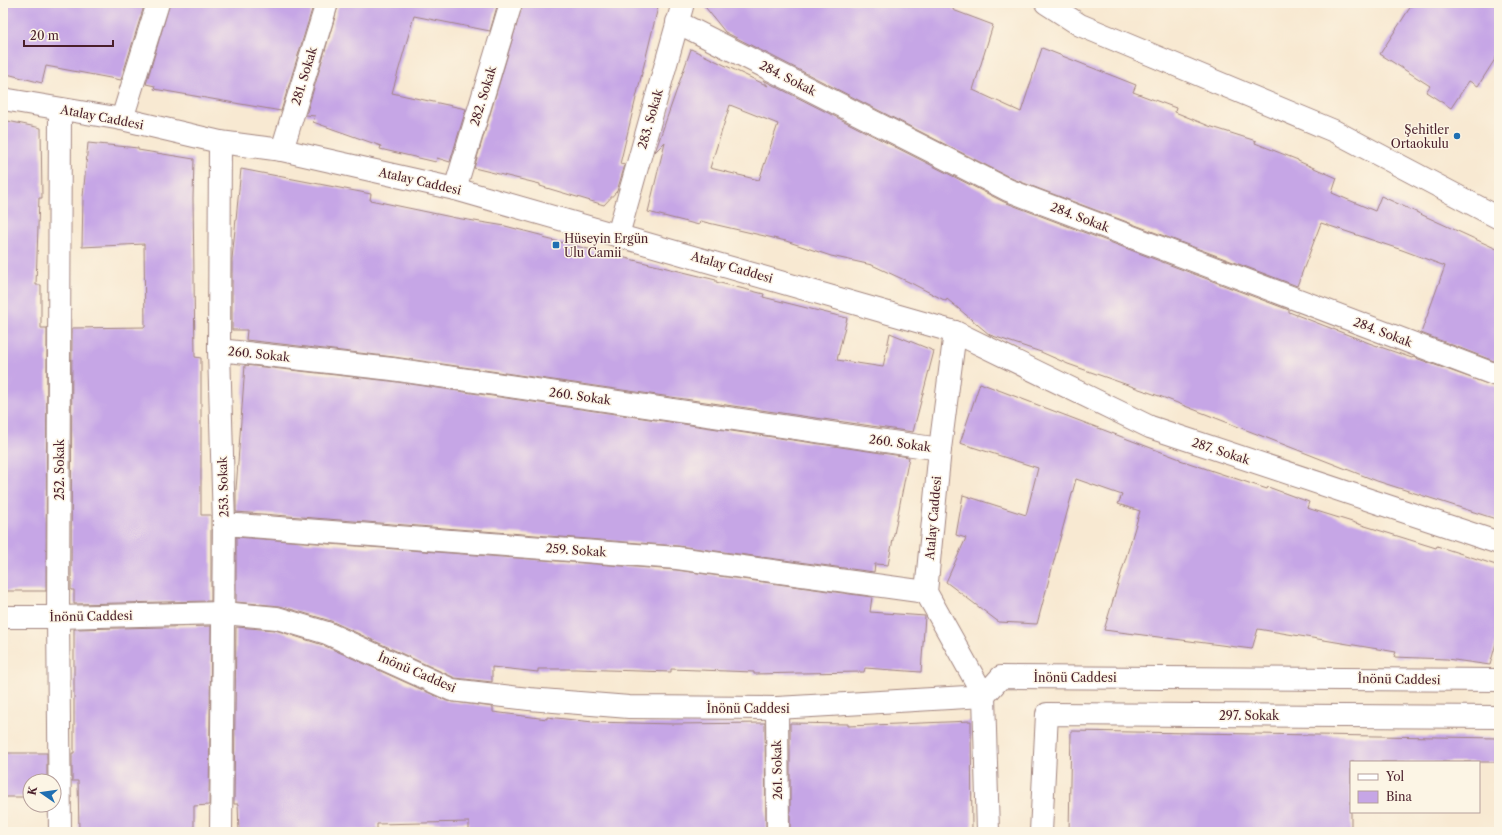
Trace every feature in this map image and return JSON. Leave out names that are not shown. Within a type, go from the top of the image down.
[{"type":"street","points":[[122,119],[158,3]]},
{"type":"street","name":"281. Sokak","points":[[282,150],[326,3]]},
{"type":"street","name":"282. Sokak","points":[[455,189],[511,3]]},
{"type":"street","points":[[1046,3],[1080,25],[1334,131],[1499,218]]},
{"type":"street","name":"283. Sokak","points":[[618,235],[680,12]]},
{"type":"street","name":"284. Sokak","points":[[680,12],[1008,190],[1499,376]]},
{"type":"street","name":"Atalay Caddesi","points":[[3,99],[122,119],[220,142],[282,150],[455,189],[955,332],[940,449],[926,592]]},
{"type":"street","name":"252. Sokak","points":[[60,109],[58,617],[60,832]]},
{"type":"street","name":"253. Sokak","points":[[220,142],[219,350],[224,524],[221,832]]},
{"type":"street","name":"287. Sokak","points":[[955,332],[1150,427],[1499,543]]},
{"type":"street","name":"260. Sokak","points":[[219,350],[392,369],[940,449]]},
{"type":"street","name":"259. Sokak","points":[[224,524],[677,558],[926,592]]},
{"type":"street","points":[[926,592],[984,696],[988,832]]},
{"type":"street","name":"İnönü Caddesi","points":[[3,617],[223,613],[277,618],[328,633],[452,690],[528,699],[629,708],[777,708],[984,696],[1002,677],[1499,680]]},
{"type":"street","name":"261. Sokak","points":[[777,708],[778,832]]},
{"type":"street","name":"297. Sokak","points":[[1041,832],[1047,714],[1499,717]]},
{"type":"building","points":[[3,3],[145,3],[121,80],[46,66],[42,83],[3,73]]},
{"type":"building","points":[[170,3],[314,3],[281,111],[154,89],[155,86],[146,84]]},
{"type":"building","points":[[339,3],[498,3],[490,31],[414,16],[392,93],[466,109],[450,162],[437,158],[436,162],[380,149],[381,146],[313,122],[315,116],[306,115]]},
{"type":"building","points":[[523,3],[659,3],[620,164],[625,165],[617,191],[604,205],[540,186],[540,184],[474,168]]},
{"type":"building","points":[[702,3],[955,3],[953,10],[993,25],[973,90],[1021,112],[1042,48],[1136,85],[1133,92],[1176,108],[1175,112],[1209,126],[1256,141],[1255,143],[1298,160],[1337,178],[1332,193],[1375,211],[1381,196],[1499,250],[1499,363],[1421,333],[1445,266],[1321,223],[1297,286],[1013,179],[725,32]]},
{"type":"building","points":[[1413,3],[1499,3],[1499,53],[1478,86],[1469,81],[1451,108],[1426,92],[1430,86],[1380,54]]},
{"type":"building","points":[[691,49],[768,86],[763,80],[1004,202],[1289,310],[1289,312],[1369,343],[1499,388],[1499,520],[1377,481],[1162,397],[1068,364],[1041,352],[990,335],[947,299],[946,301],[872,265],[831,256],[786,241],[700,221],[699,225],[648,212],[665,142],[655,152]],"holes":[[[730,105],[778,124],[759,180],[710,168]]]},
{"type":"building","points":[[3,120],[41,128],[42,198],[39,198],[36,285],[41,285],[41,328],[47,328],[46,591],[3,591]]},
{"type":"building","points":[[88,143],[138,148],[138,150],[194,159],[195,357],[201,358],[201,515],[211,515],[211,601],[74,604],[74,590],[71,590],[72,328],[145,327],[144,244],[82,247],[83,197]]},
{"type":"building","points":[[241,169],[371,194],[370,200],[456,218],[505,226],[544,236],[543,238],[716,280],[716,282],[764,294],[763,297],[847,318],[837,360],[883,367],[890,333],[934,351],[913,432],[394,357],[246,340],[247,330],[232,330],[232,259]]},
{"type":"building","points":[[245,365],[390,381],[909,457],[888,565],[875,564],[874,572],[678,546],[236,512],[236,490]]},
{"type":"building","points":[[980,383],[1180,460],[1267,489],[1268,487],[1309,502],[1307,508],[1436,548],[1437,546],[1499,566],[1499,632],[1490,665],[1447,659],[1394,657],[1396,652],[1258,629],[1252,649],[1104,630],[1140,511],[1118,504],[1122,495],[1076,479],[1037,624],[999,622],[946,582],[966,538],[956,535],[963,495],[1026,515],[1038,468],[960,443]]},
{"type":"building","points":[[236,537],[676,570],[872,597],[870,612],[925,616],[921,672],[865,668],[864,672],[754,674],[754,672],[671,669],[671,672],[538,669],[538,672],[492,667],[492,682],[455,678],[331,621],[280,606],[236,602]]},
{"type":"building","points":[[211,626],[209,805],[194,806],[194,832],[79,832],[78,781],[72,781],[72,753],[74,753],[74,629]]},
{"type":"building","points":[[236,627],[275,630],[323,645],[447,701],[493,707],[493,712],[547,719],[547,717],[593,722],[674,724],[765,723],[766,832],[469,832],[469,822],[377,824],[377,830],[239,832],[238,804],[234,804]]},
{"type":"building","points":[[971,721],[972,832],[790,832],[790,723],[848,724],[848,726]]},
{"type":"building","points":[[1071,731],[1499,738],[1499,762],[1350,761],[1351,832],[1069,832]]},
{"type":"building","points":[[3,753],[47,753],[47,773],[22,773],[22,797],[3,797]]},
{"type":"place","name":"Şehitler Ortaokulu","points":[[1457,136]]},
{"type":"place","name":"Hüseyin Ergün Ulu Camii","points":[[556,245]]}]
